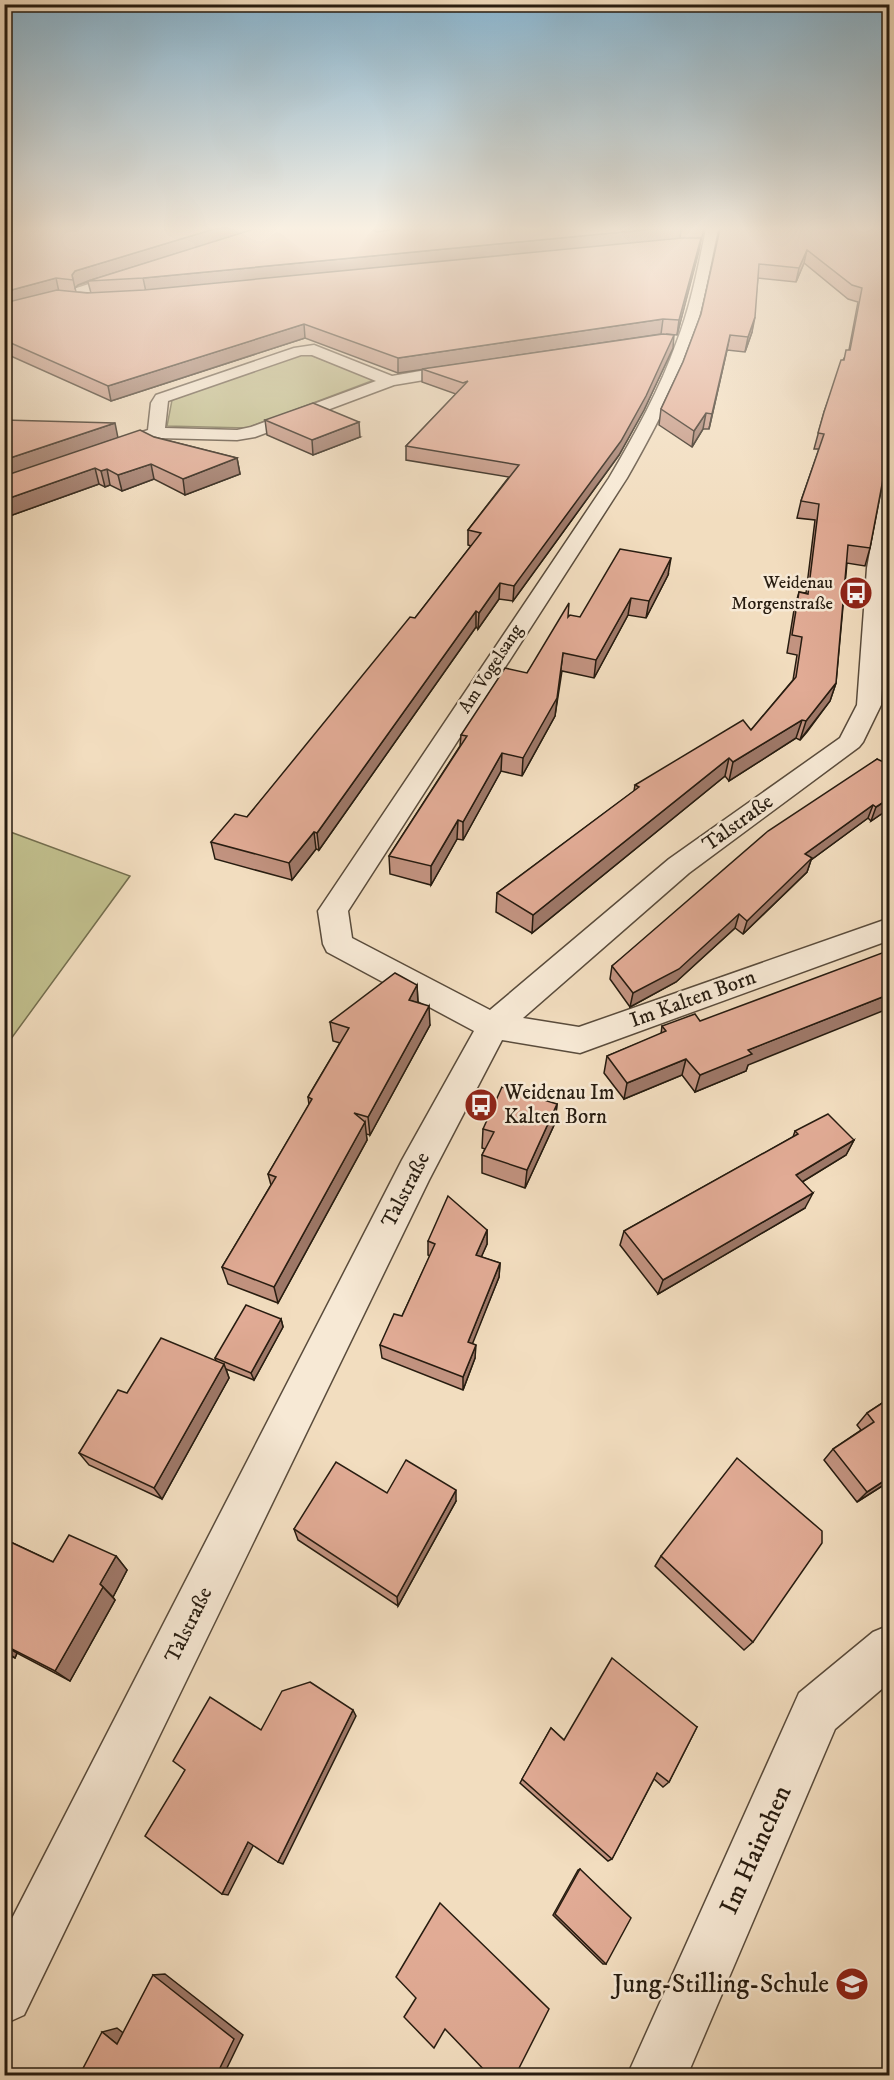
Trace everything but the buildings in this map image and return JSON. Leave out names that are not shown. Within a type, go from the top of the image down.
[{"type":"street","name":"Am Vogelsang","points":[[493,1026],[338,944],[333,911],[642,438],[682,326]]},
{"type":"street","points":[[156,433],[159,403],[162,398],[298,351],[314,350],[390,381]]},
{"type":"street","points":[[91,456],[156,433],[237,435],[255,432],[390,381],[482,366]]},
{"type":"street","name":"Talstraße","points":[[4,1995],[415,1171],[493,1026],[679,866],[850,742],[879,705],[878,568],[890,491]]},
{"type":"street","name":"Im Kalten Born","points":[[493,1026],[580,1040],[890,928]]},
{"type":"street","name":"Im Hainchen","points":[[657,2076],[817,1711],[890,1649]]},
{"type":"shaded area","points":[[301,354],[308,354],[374,380],[247,428],[167,426],[172,400]]},
{"type":"shaded area","points":[[4,830],[130,876],[5,1047]]},
{"type":"place","name":"Weidenau Morgenstraße","points":[[856,593]]},
{"type":"place","name":"Weidenau Im Kalten Born","points":[[481,1105]]},
{"type":"place","name":"Jung-Stilling-Schule","points":[[852,1984]]}]
